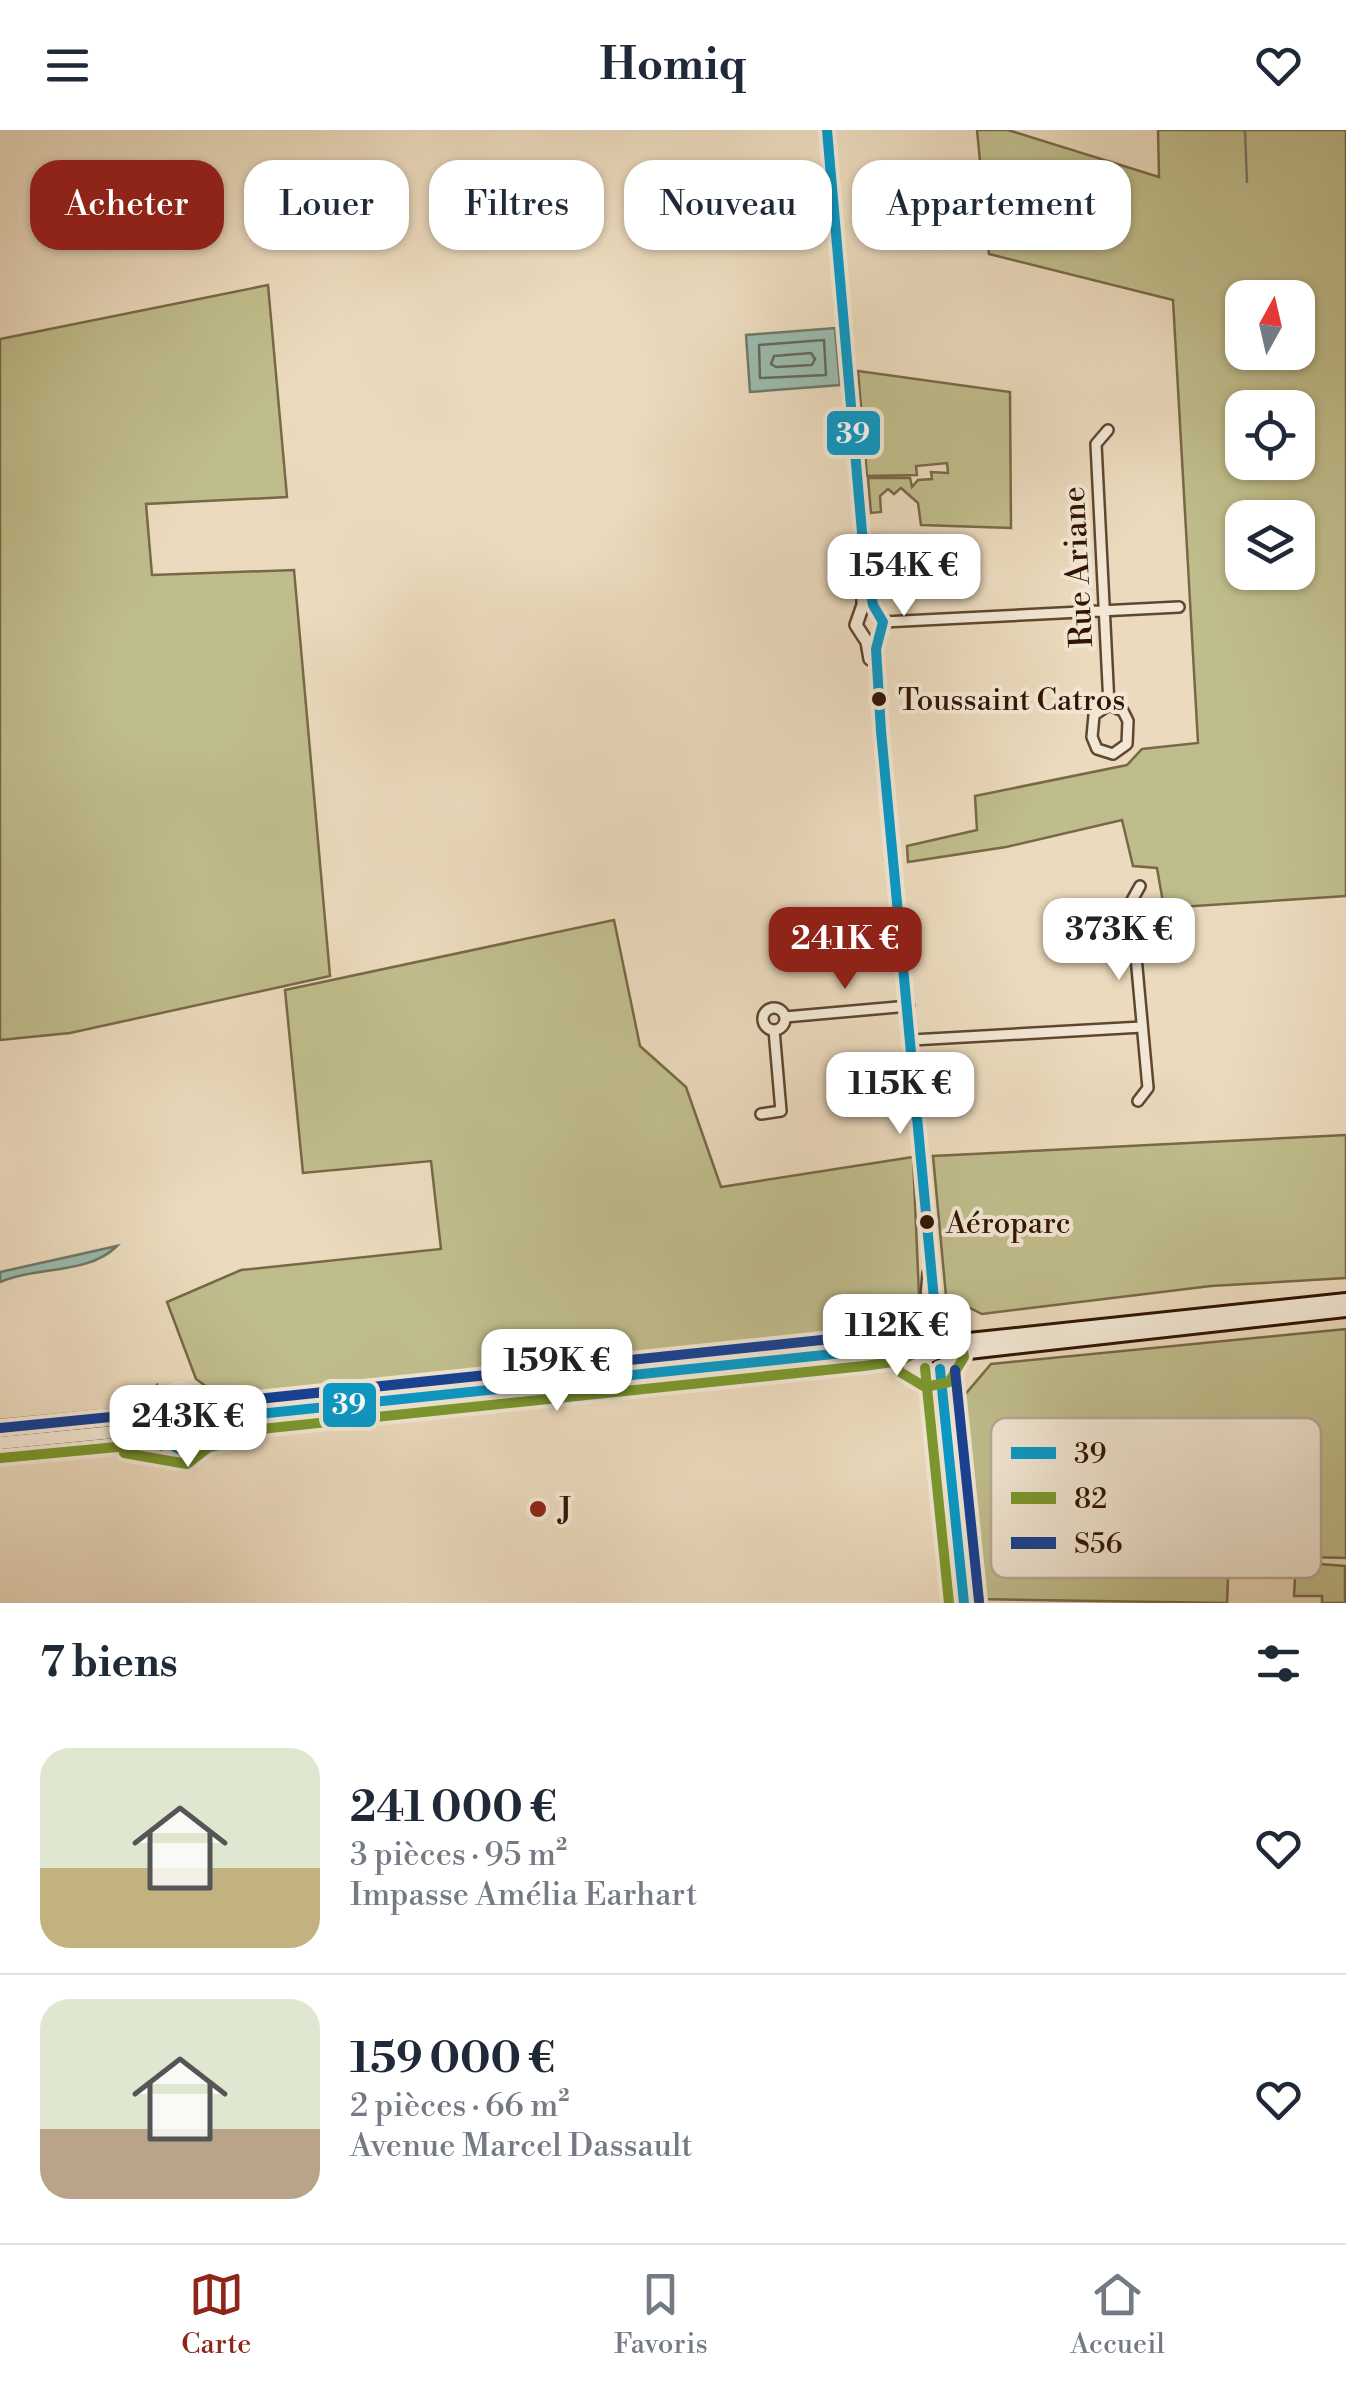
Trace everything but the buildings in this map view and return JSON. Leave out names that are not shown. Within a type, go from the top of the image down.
[{"type":"main road","points":[[0,1447],[135,1430],[174,1406],[210,1418],[250,1415],[885,1348],[932,1330],[959,1341],[1346,1300]]},
{"type":"main road","points":[[0,1447],[134,1436],[162,1440],[173,1448],[185,1449],[202,1433],[232,1426],[884,1360],[918,1367],[944,1364],[960,1353],[1346,1310]]},
{"type":"main road","points":[[915,1336],[908,1353],[918,1367],[936,1435],[954,1603]]},
{"type":"main road","points":[[946,1338],[939,1388],[964,1603]]},
{"type":"main road","points":[[197,1413],[202,1433]]},
{"type":"main road","points":[[160,1418],[162,1440]]},
{"type":"street","points":[[828,130],[864,555],[879,622],[881,730]]},
{"type":"street","name":"Rue Ariane","points":[[1108,430],[1096,444],[1109,706]]},
{"type":"street","points":[[864,555],[856,624],[869,650],[881,730],[936,1321],[946,1338]]},
{"type":"street","points":[[860,613],[879,622],[1180,607]]},
{"type":"street","points":[[862,635],[879,622]]},
{"type":"street","name":"Rue Ariane","points":[[1109,706],[1126,715],[1129,735],[1123,750],[1113,754],[1097,749],[1092,737],[1094,715],[1109,706]]},
{"type":"street","points":[[1138,1101],[1148,1088],[1131,902],[1140,886]]},
{"type":"street","points":[[785,1017],[909,1006]]},
{"type":"street","points":[[774,1030],[764,1024],[764,1013],[778,1008],[785,1017]]},
{"type":"street","points":[[774,1030],[782,1027],[785,1017]]},
{"type":"street","points":[[912,1040],[1142,1028]]},
{"type":"street","points":[[762,1114],[781,1111],[774,1030]]},
{"type":"street","points":[[915,1336],[926,1312],[931,1264]]},
{"type":"shaded area","points":[[977,130],[1008,130],[1104,160],[980,160]]},
{"type":"shaded area","points":[[1158,130],[1346,130],[1346,896],[1164,908],[1157,868],[1133,866],[1122,820],[1006,847],[908,862],[907,846],[977,830],[975,796],[1127,765],[1142,749],[1198,743],[1173,300],[989,254],[989,250],[1131,250],[1131,168],[1159,177]]},
{"type":"shaded area","points":[[268,285],[287,497],[146,504],[152,575],[294,570],[330,976],[70,1033],[0,1040],[0,339]]},
{"type":"shaded area","points":[[858,371],[1010,392],[1011,528],[921,525],[918,503],[901,488],[894,494],[888,489],[880,496],[881,512],[871,513],[868,478],[910,478],[912,487],[918,480],[932,479],[931,472],[948,473],[947,463],[916,466],[917,475],[867,476]]},
{"type":"shaded area","points":[[614,920],[640,1046],[686,1087],[721,1187],[913,1157],[919,1295],[898,1305],[874,1330],[230,1404],[196,1379],[167,1302],[241,1270],[441,1249],[431,1161],[303,1173],[285,990]]},
{"type":"shaded area","points":[[1346,1135],[1346,1278],[1211,1286],[982,1314],[946,1296],[933,1156]]},
{"type":"shaded area","points":[[1346,1329],[1346,1558],[1321,1557],[1321,1418],[991,1418],[991,1578],[1228,1578],[1227,1603],[974,1599],[952,1410],[991,1364]]},
{"type":"shaded area","points":[[157,1385],[159,1395],[139,1416],[0,1431],[0,1420],[135,1407]]},
{"type":"shaded area","points":[[181,1413],[191,1417],[195,1427],[191,1437],[181,1441],[171,1437],[167,1427],[171,1417]]},
{"type":"shaded area","points":[[1321,1564],[1345,1566],[1345,1603],[1322,1603],[1322,1596],[1294,1596],[1295,1578],[1321,1578]]},
{"type":"water","points":[[835,328],[840,385],[750,392],[746,335]]},
{"type":"water","points":[[117,1246],[92,1262],[0,1282],[0,1272]]},
{"type":"waterway","points":[[1245,130],[1247,182]]},
{"type":"transit line","name":"39","points":[[827,130],[864,555],[873,605],[883,622],[876,649],[881,731],[936,1321],[944,1337]]},
{"type":"transit line","name":"82","points":[[956,1326],[934,1315],[908,1321],[893,1346],[900,1372],[925,1387],[949,1382],[964,1357],[960,1333]]},
{"type":"transit line","name":"S56","points":[[0,1428],[131,1415],[179,1390],[213,1402],[248,1400],[860,1336],[905,1325]]},
{"type":"transit line","name":"39","points":[[202,1433],[195,1443],[179,1449],[162,1440],[158,1425],[163,1413],[181,1405],[210,1417],[249,1415],[862,1351],[897,1346],[912,1338]]},
{"type":"transit line","name":"82","points":[[1,1458],[138,1445],[182,1422],[208,1432],[251,1430],[864,1366],[900,1361],[919,1351]]},
{"type":"transit line","name":"82","points":[[925,1368],[949,1603]]},
{"type":"transit line","name":"39","points":[[940,1369],[964,1603]]},
{"type":"transit line","name":"S56","points":[[955,1370],[979,1601]]},
{"type":"transit line","name":"S56","points":[[122,1423],[147,1423],[180,1434],[196,1419],[236,1410]]},
{"type":"transit line","name":"82","points":[[124,1453],[187,1464],[209,1447],[242,1440]]},
{"type":"place","name":"Toussaint Catros","points":[[879,699]]},
{"type":"place","name":"Aéroparc","points":[[927,1222]]},
{"type":"place","name":"J","points":[[538,1509]]}]
